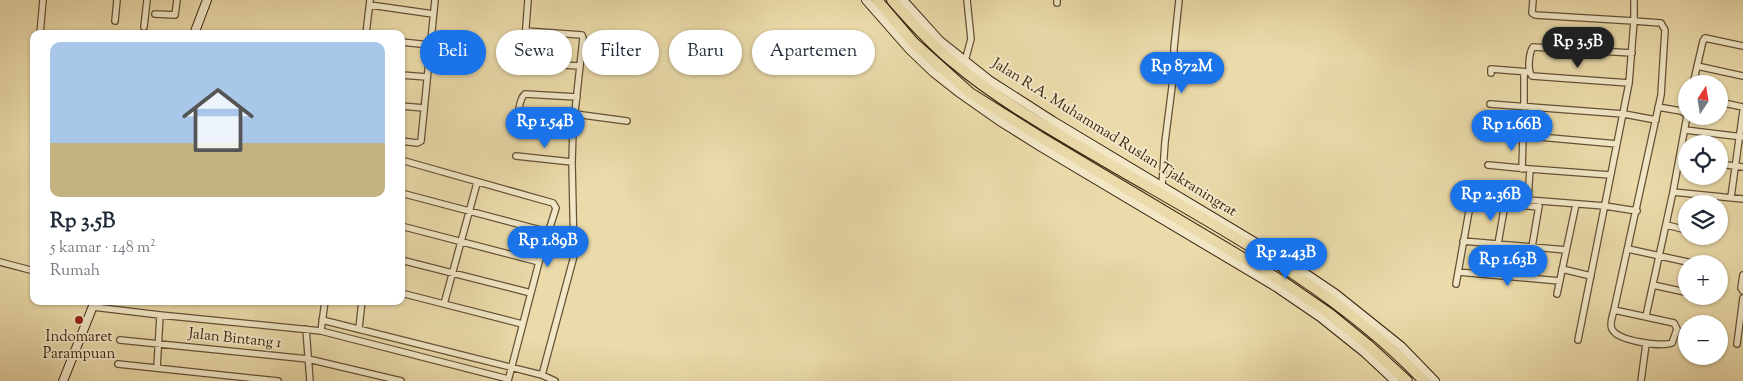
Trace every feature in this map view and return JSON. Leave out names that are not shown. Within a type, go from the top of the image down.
[{"type":"highway","points":[[878,0],[913,42],[970,93],[1040,137],[1285,283],[1330,314],[1368,345],[1407,381]]},
{"type":"highway","name":"Jalan R.A. Muhammad Ruslan Tjakraningrat","points":[[892,0],[927,39],[953,63],[987,88],[1051,130],[1280,265],[1334,302],[1424,381]]},
{"type":"street","points":[[40,30],[43,0]]},
{"type":"street","points":[[115,21],[117,0]]},
{"type":"street","points":[[144,27],[147,0]]},
{"type":"street","points":[[155,14],[175,15],[177,0]]},
{"type":"street","points":[[196,30],[207,0]]},
{"type":"street","points":[[431,30],[435,0]]},
{"type":"street","points":[[526,30],[528,0]]},
{"type":"street","points":[[866,0],[910,50],[933,72],[961,94],[1041,147],[1284,292],[1320,317],[1365,353],[1394,381]]},
{"type":"street","name":"Jalan R.A. Muhammad Ruslan Tjakraningrat","points":[[903,0],[940,41],[1018,99],[1293,265],[1336,294],[1401,346],[1435,381]]},
{"type":"street","points":[[965,61],[971,39],[967,0]]},
{"type":"street","points":[[1162,186],[1179,0]]},
{"type":"street","points":[[1533,0],[1532,13],[1535,15],[1661,23],[1665,30],[1662,77],[1656,120],[1637,211],[1614,310],[1611,325],[1613,332],[1646,344],[1672,344],[1677,329],[1672,322],[1614,310]]},
{"type":"street","points":[[1578,340],[1610,175],[1624,114],[1632,52],[1634,0]]},
{"type":"street","points":[[367,30],[370,3],[433,14]]},
{"type":"street","points":[[542,375],[574,256],[573,130],[583,40],[582,35],[572,34]]},
{"type":"street","points":[[1695,75],[1703,41],[1706,38],[1743,46]]},
{"type":"street","points":[[405,42],[420,44]]},
{"type":"street","points":[[1524,107],[1531,48],[1632,52]]},
{"type":"street","points":[[572,66],[580,66]]},
{"type":"street","points":[[1697,66],[1743,76]]},
{"type":"street","points":[[1527,74],[1629,83]]},
{"type":"street","points":[[405,75],[427,77],[421,141],[418,143],[405,141]]},
{"type":"street","points":[[573,130],[526,126],[519,122],[521,97],[525,94],[577,97]]},
{"type":"street","points":[[1490,104],[1624,114],[1656,120]]},
{"type":"street","points":[[1728,104],[1743,107]]},
{"type":"street","points":[[405,106],[424,108]]},
{"type":"street","points":[[1522,169],[1525,136],[1531,107]]},
{"type":"street","points":[[1658,107],[1678,110]]},
{"type":"street","points":[[1731,197],[1734,166],[1741,137],[1743,111]]},
{"type":"street","points":[[575,114],[627,121]]},
{"type":"street","points":[[1684,135],[1685,125]]},
{"type":"street","points":[[1685,130],[1741,137]]},
{"type":"street","points":[[1489,135],[1525,136],[1617,144]]},
{"type":"street","points":[[516,156],[572,162]]},
{"type":"street","points":[[100,305],[160,315],[321,331],[508,380],[539,262],[555,210],[553,203],[405,161]]},
{"type":"street","points":[[1646,316],[1667,225],[1678,161]]},
{"type":"street","points":[[1488,165],[1530,170],[1610,175]]},
{"type":"street","points":[[1728,165],[1743,166]]},
{"type":"street","points":[[1528,200],[1530,170]]},
{"type":"street","points":[[444,304],[477,183]]},
{"type":"street","points":[[1673,192],[1743,198]]},
{"type":"street","points":[[405,194],[548,232]]},
{"type":"street","points":[[1489,195],[1528,200],[1539,204]]},
{"type":"street","points":[[1456,284],[1471,200],[1505,204],[1576,204],[1637,211]]},
{"type":"street","points":[[1498,244],[1505,204]]},
{"type":"street","points":[[1532,247],[1539,204]]},
{"type":"street","points":[[1557,294],[1576,204]]},
{"type":"street","points":[[1667,225],[1678,228]]},
{"type":"street","points":[[405,227],[539,262]]},
{"type":"street","points":[[1463,242],[1566,250]]},
{"type":"street","points":[[1628,249],[1678,260]]},
{"type":"street","points":[[405,261],[531,293]]},
{"type":"street","points":[[0,262],[30,270]]},
{"type":"street","points":[[1562,269],[1591,276]]},
{"type":"street","points":[[1458,272],[1560,281]]},
{"type":"street","points":[[1743,275],[1741,288],[1743,290]]},
{"type":"street","points":[[1653,285],[1678,290]]},
{"type":"street","points":[[405,294],[522,324]]},
{"type":"street","points":[[1736,344],[1742,318],[1743,298]]},
{"type":"street","points":[[64,381],[94,305]]},
{"type":"street","points":[[321,331],[324,305]]},
{"type":"street","points":[[359,328],[362,305]]},
{"type":"street","points":[[157,368],[160,315]]},
{"type":"street","points":[[322,320],[542,375],[555,381]]},
{"type":"street","points":[[306,329],[310,381]]},
{"type":"street","name":"Jalan Bintang 1","points":[[120,340],[308,359],[401,381]]},
{"type":"street","points":[[1641,381],[1646,344]]},
{"type":"street","points":[[118,364],[278,381]]},
{"type":"place","name":"Indomaret Parampuan","points":[[79,320]]}]
